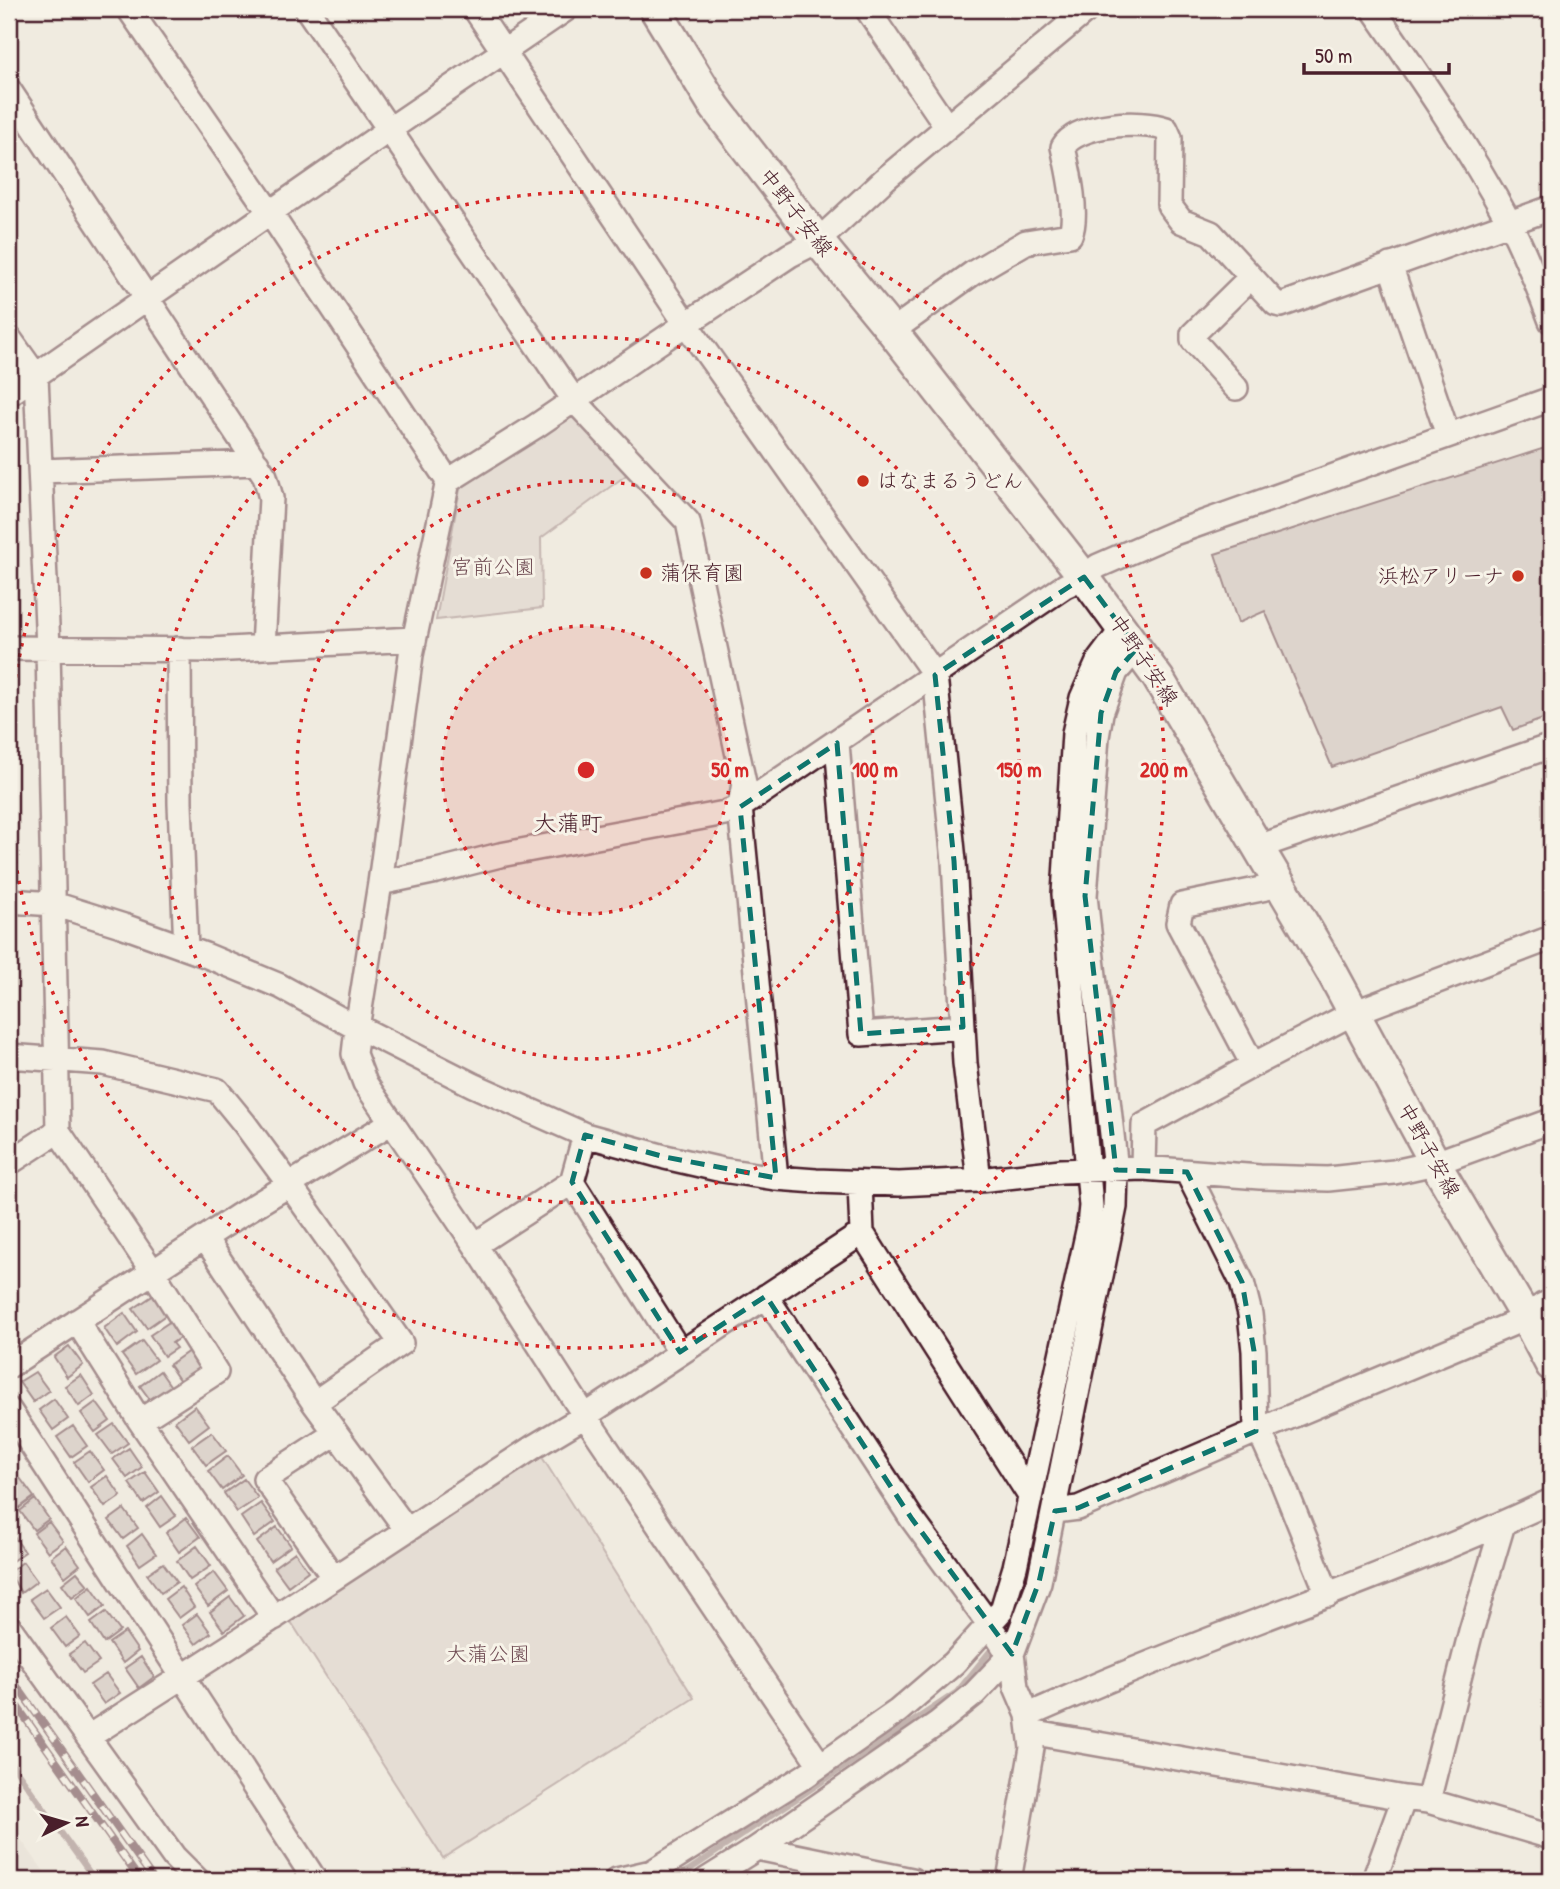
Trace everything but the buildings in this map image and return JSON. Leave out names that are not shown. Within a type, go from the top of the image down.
[{"type":"main road","name":"中野子安線","points":[[655,9],[715,107],[1084,577],[1158,678],[1281,885],[1551,1365]]},
{"type":"street","points":[[129,9],[270,213],[448,481],[414,639],[357,1028],[354,1054],[365,1083],[820,1765]]},
{"type":"street","points":[[307,9],[574,400],[688,522],[744,783],[740,807],[776,1178]]},
{"type":"street","points":[[475,9],[686,324],[935,675],[954,861],[965,1063],[979,1180]]},
{"type":"street","points":[[9,394],[566,9]]},
{"type":"street","points":[[867,9],[947,127]]},
{"type":"street","points":[[448,481],[536,426],[790,255],[818,241],[885,179],[1088,9]]},
{"type":"street","points":[[1373,9],[1475,162],[1528,261],[1551,321]]},
{"type":"street","points":[[9,90],[265,476],[271,498],[263,647]]},
{"type":"street","points":[[892,331],[973,273],[1026,242],[1070,235],[1074,227],[1070,179],[1063,147],[1072,136],[1120,123],[1166,129],[1170,138],[1169,205],[1181,221],[1211,233],[1276,304],[1281,305],[1551,208]]},
{"type":"street","points":[[1390,265],[1447,435]]},
{"type":"street","points":[[1236,388],[1193,340],[1193,334],[1251,277]]},
{"type":"street","points":[[9,338],[36,376],[48,648],[58,1130],[216,1372],[140,1421]]},
{"type":"street","points":[[380,883],[500,855],[724,813],[740,807],[1098,566],[1174,533],[1551,399]]},
{"type":"street","points":[[41,471],[257,463]]},
{"type":"street","points":[[706,1880],[938,1723],[974,1694],[1000,1640],[1039,1582],[1115,1207],[1116,1170],[1085,896],[1101,713],[1130,638]]},
{"type":"street","points":[[1000,1640],[1002,1610],[1015,1567],[1089,1226],[1091,1206],[1064,894],[1074,733],[1082,698],[1099,660],[1130,638]]},
{"type":"street","points":[[9,648],[211,650],[414,639]]},
{"type":"street","points":[[179,649],[180,804],[186,948]]},
{"type":"street","points":[[837,743],[861,1034],[963,1027]]},
{"type":"street","points":[[1258,847],[1551,746]]},
{"type":"street","points":[[1253,1065],[1178,923],[1182,905],[1281,885]]},
{"type":"street","points":[[9,901],[54,904],[186,948],[280,986],[357,1028],[473,1085],[585,1135],[722,1170],[776,1178],[899,1184],[979,1180],[1061,1171],[1143,1168],[1328,1180],[1394,1172],[1435,1163],[1551,1121]]},
{"type":"street","points":[[1143,1168],[1144,1125],[1353,1013],[1551,938]]},
{"type":"street","points":[[9,1056],[103,1063],[217,1090],[289,1184],[401,1343],[314,1403]]},
{"type":"street","points":[[9,1366],[289,1184],[392,1122]]},
{"type":"street","points":[[9,1163],[58,1130]]},
{"type":"street","points":[[475,1245],[572,1182],[585,1135]]},
{"type":"street","points":[[1187,1172],[1242,1282],[1250,1314],[1254,1351],[1257,1431],[1328,1595]]},
{"type":"street","points":[[572,1182],[680,1352]]},
{"type":"street","points":[[860,1183],[862,1233],[1030,1496]]},
{"type":"street","points":[[88,1737],[585,1416],[862,1233]]},
{"type":"street","points":[[205,1238],[314,1403],[407,1530]]},
{"type":"street","points":[[766,1296],[912,1519],[1000,1640],[1029,1724],[1032,1748],[1009,1880]]},
{"type":"street","points":[[1055,1511],[1078,1507],[1526,1318],[1551,1302]]},
{"type":"street","points":[[77,1321],[140,1421],[274,1618]]},
{"type":"street","points":[[9,1410],[315,1880]]},
{"type":"street","points":[[334,1578],[265,1479],[336,1433]]},
{"type":"street","points":[[1029,1724],[1122,1674],[1328,1595],[1551,1502]]},
{"type":"street","points":[[1428,1801],[1471,1631],[1503,1524]]},
{"type":"street","points":[[9,1627],[174,1857],[197,1880]]},
{"type":"street","points":[[617,1880],[652,1872],[805,1776],[898,1711],[954,1663],[1000,1640]]},
{"type":"street","points":[[1029,1724],[1428,1801],[1551,1837]]},
{"type":"street","points":[[1374,1880],[1404,1798]]},
{"type":"street","points":[[757,1848],[912,1880]]},
{"type":"highlighted area","points":[[1084,577],[1137,648],[1116,672],[1101,713],[1085,896],[1116,1170],[1187,1172],[1242,1282],[1254,1351],[1256,1431],[1078,1508],[1055,1511],[1039,1582],[1012,1654],[912,1519],[766,1296],[680,1352],[572,1182],[585,1135],[665,1157],[776,1178],[740,807],[837,743],[861,1034],[963,1027],[954,861],[935,675]]},
{"type":"shaded area","points":[[9,1823],[43,1870],[50,1880],[9,1880]]},
{"type":"green space","name":"宮前公園","points":[[571,416],[629,473],[541,538],[542,608],[436,620],[460,489]]},
{"type":"green space","name":"大蒲公園","points":[[535,1446],[694,1698],[443,1858],[284,1611]]},
{"type":"waterway","points":[[1089,1030],[1098,1127]]},
{"type":"waterway","points":[[1002,1636],[1008,1627],[1028,1567],[1060,1414]]},
{"type":"waterway","points":[[670,1880],[957,1692],[995,1645]]},
{"type":"waterway","points":[[9,1760],[95,1880]]},
{"type":"railway","points":[[9,1675],[154,1880]]},
{"type":"railway","points":[[9,1695],[140,1880]]},
{"type":"place","name":"はなまるうどん","points":[[863,481]]},
{"type":"place","name":"蒲保育園","points":[[646,573]]},
{"type":"place","name":"浜松アリーナ","points":[[1518,576]]},
{"type":"district","name":"大蒲町","points":[[568,823]]}]
